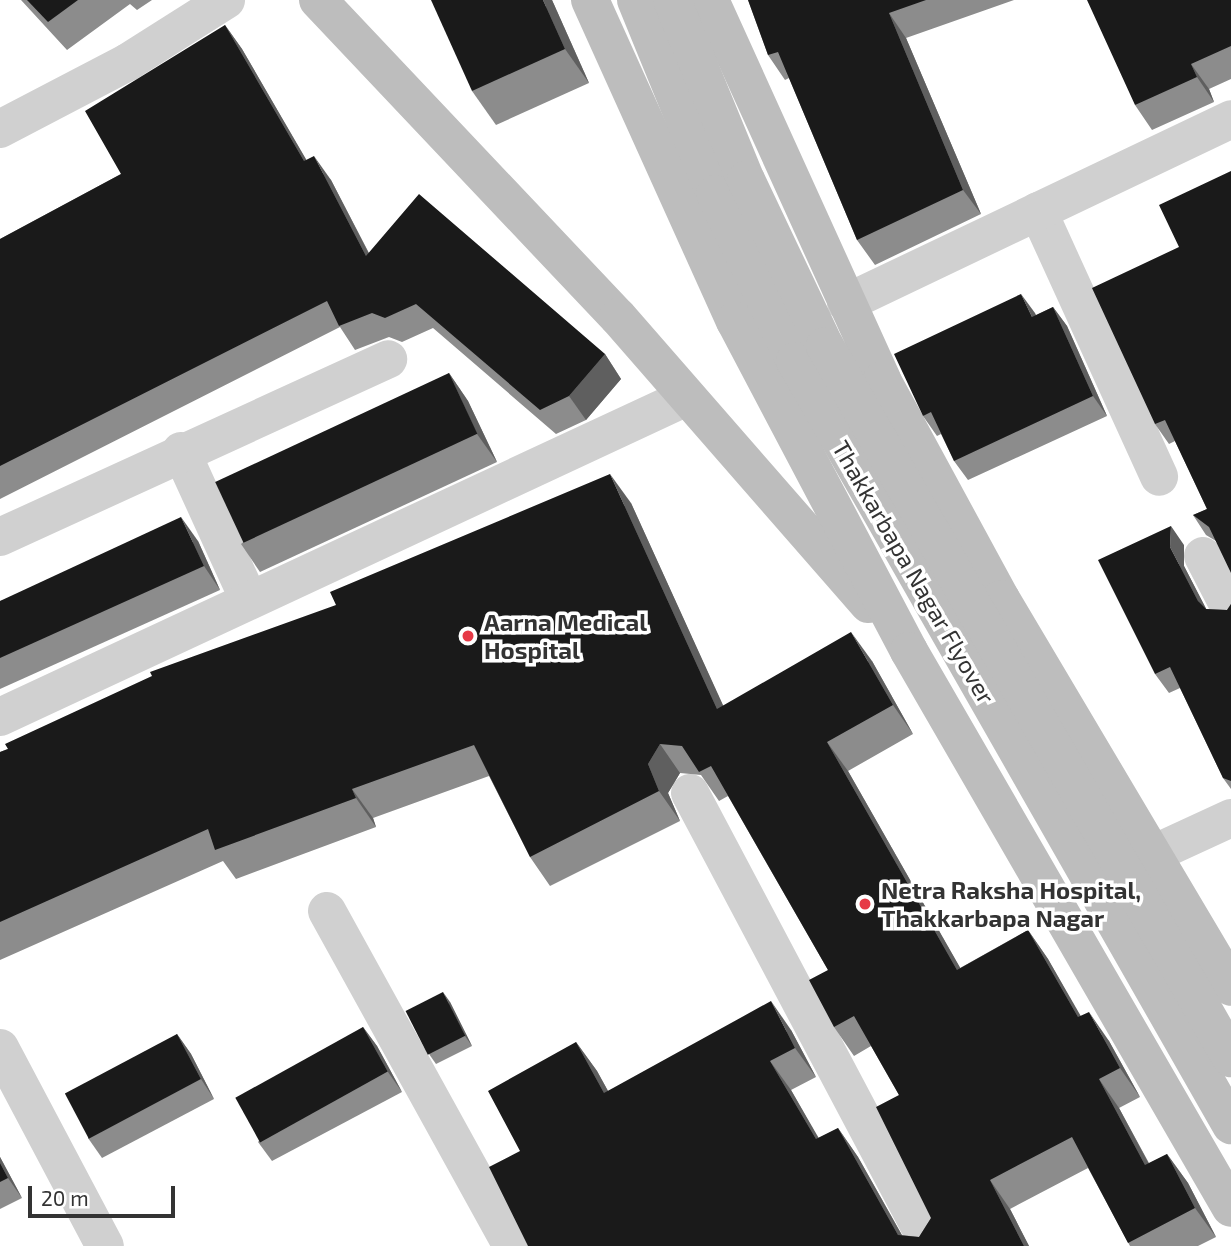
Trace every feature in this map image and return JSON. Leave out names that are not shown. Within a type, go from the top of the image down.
[{"type":"street","points":[[0,129],[128,61],[226,0]]},
{"type":"street","points":[[318,0],[687,397],[909,651]]},
{"type":"street","points":[[590,0],[735,321],[909,651],[1231,1208]]},
{"type":"street","name":"Thakkarbapa Nagar Flyover","points":[[636,0],[715,194],[795,361],[1231,1125]]},
{"type":"street","name":"Thakkarbapa Nagar Flyover","points":[[672,0],[746,180],[825,346],[1231,1058]]},
{"type":"street","points":[[710,0],[882,380],[1002,598],[1231,987]]},
{"type":"street","points":[[846,303],[1231,119]]},
{"type":"street","points":[[1038,211],[1159,477]]},
{"type":"street","points":[[0,537],[181,451],[388,359]]},
{"type":"street","points":[[0,717],[687,397]]},
{"type":"street","points":[[181,451],[249,600]]},
{"type":"street","points":[[1203,556],[1231,610]]},
{"type":"street","points":[[909,651],[1002,598]]},
{"type":"street","points":[[690,793],[930,1246]]},
{"type":"street","points":[[1153,854],[1231,818]]},
{"type":"street","points":[[327,911],[512,1246]]},
{"type":"street","points":[[0,1048],[106,1246]]},
{"type":"building","points":[[27,0],[78,0],[48,22]]},
{"type":"building","points":[[431,0],[543,0],[565,49],[472,91]]},
{"type":"building","points":[[748,0],[926,0],[889,13],[963,190],[857,240],[778,52],[768,55]]},
{"type":"building","points":[[1087,0],[1231,0],[1231,46],[1191,64],[1197,77],[1135,105]]},
{"type":"building","points":[[225,25],[304,161],[314,156],[366,256],[419,194],[605,354],[569,396],[540,410],[416,304],[385,318],[372,313],[339,326],[327,301],[0,466],[0,239],[121,174],[85,111]]},
{"type":"building","points":[[1231,171],[1231,573],[1209,527],[1193,515],[1207,509],[1165,420],[1155,424],[1092,288],[1179,247],[1159,205]]},
{"type":"building","points":[[1021,294],[1032,317],[1053,307],[1093,396],[954,461],[931,412],[923,416],[894,354]]},
{"type":"building","points":[[449,373],[477,434],[243,543],[215,482]]},
{"type":"building","points":[[610,474],[717,709],[851,632],[893,705],[827,742],[957,970],[1028,930],[1078,1017],[1089,1012],[1120,1068],[1099,1079],[1145,1165],[1167,1154],[1195,1208],[1128,1243],[1072,1137],[990,1180],[1024,1246],[528,1246],[489,1167],[520,1151],[488,1091],[576,1042],[604,1093],[771,1001],[795,1048],[770,1061],[816,1139],[838,1128],[898,1235],[919,1237],[931,1218],[876,1107],[899,1095],[854,1016],[834,1027],[809,980],[828,970],[711,766],[699,772],[682,746],[660,744],[648,764],[659,791],[530,857],[474,745],[352,789],[356,798],[215,850],[208,829],[0,922],[0,752],[8,749],[5,744],[152,676],[150,672],[336,605],[330,592]]},
{"type":"building","points":[[181,517],[204,566],[0,658],[0,601]]},
{"type":"building","points":[[1171,526],[1170,547],[1198,601],[1206,609],[1227,610],[1231,604],[1231,781],[1223,778],[1170,667],[1155,674],[1098,560]]},
{"type":"building","points":[[443,992],[465,1036],[428,1055],[406,1011]]},
{"type":"building","points":[[363,1027],[388,1072],[260,1142],[235,1098]]},
{"type":"building","points":[[177,1034],[201,1079],[89,1139],[65,1094]]},
{"type":"building","points":[[0,1163],[8,1178],[0,1182]]},
{"type":"place","name":"Aarna Medical Hospital","points":[[468,636]]},
{"type":"place","name":"Netra Raksha Hospital, Thakkarbapa Nagar","points":[[865,904]]}]
